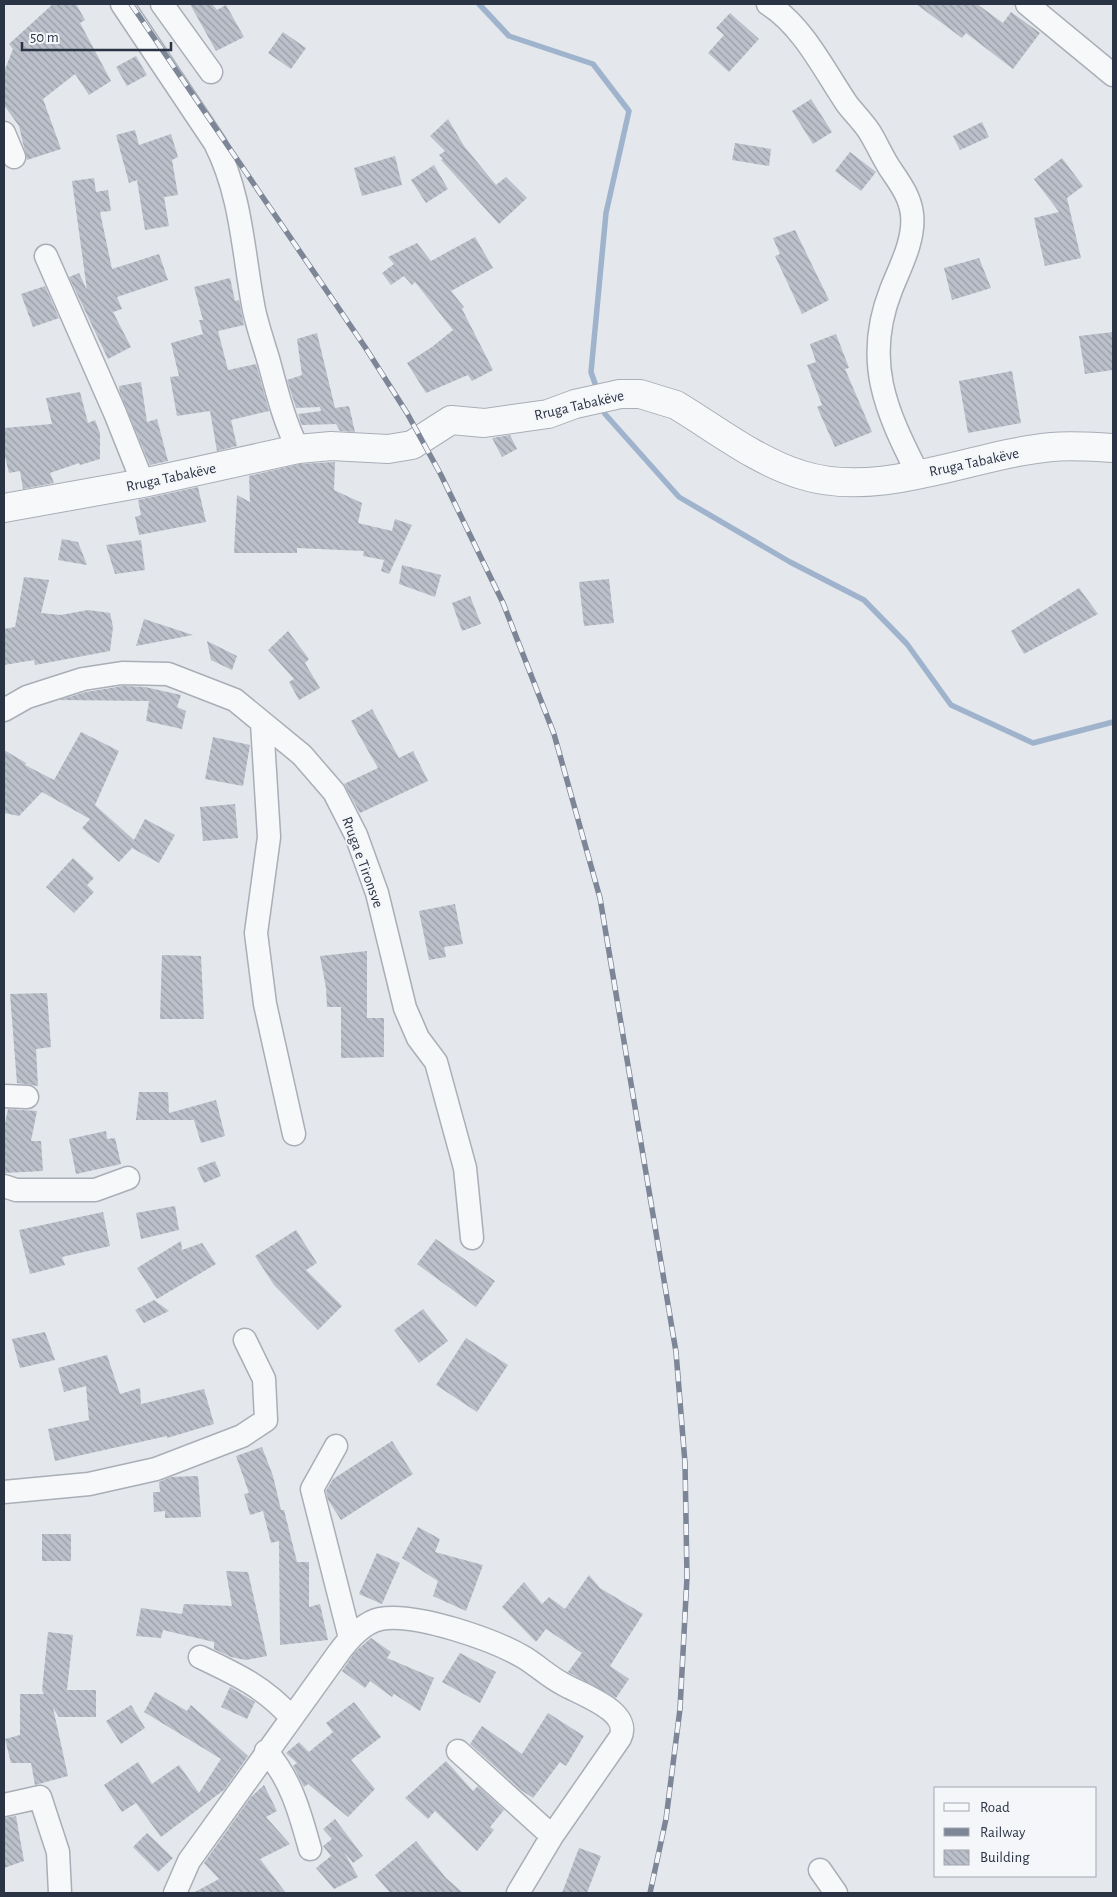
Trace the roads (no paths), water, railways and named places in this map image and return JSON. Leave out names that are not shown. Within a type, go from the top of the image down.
[{"type":"street","points":[[122,4],[215,143],[225,162],[231,178],[244,239],[254,310],[286,425],[298,449]]},
{"type":"street","points":[[162,4],[211,72]]},
{"type":"street","points":[[768,4],[780,11],[804,39],[850,108],[869,131],[901,182],[908,198],[912,215],[911,232],[906,253],[882,317],[878,364],[880,386],[889,413],[918,474]]},
{"type":"street","points":[[1027,4],[1113,75]]},
{"type":"street","points":[[4,133],[14,157]]},
{"type":"street","points":[[46,256],[115,413],[143,483]]},
{"type":"street","name":"Rruga Tabakëve","points":[[4,508],[143,483],[298,449],[332,446],[388,449],[412,445],[451,420],[484,422],[548,414],[575,404],[613,395],[640,394],[667,401],[773,464],[803,475],[863,482],[918,474],[1053,447],[1113,448]]},
{"type":"street","name":"Rruga e Tironsve","points":[[4,710],[28,697],[83,678],[122,673],[168,674],[235,700],[302,755],[334,792],[356,835],[376,893],[405,1008],[418,1038],[436,1062],[465,1168],[472,1238]]},
{"type":"street","points":[[262,723],[269,837],[256,933],[265,1004],[294,1134]]},
{"type":"street","points":[[4,1096],[27,1097]]},
{"type":"street","points":[[4,1186],[16,1190],[96,1190],[128,1178]]},
{"type":"street","points":[[4,1492],[89,1484],[156,1469],[242,1436],[266,1420],[264,1379],[245,1340]]},
{"type":"street","points":[[336,1446],[312,1489],[350,1638]]},
{"type":"street","points":[[175,1893],[189,1861],[290,1717],[350,1638],[370,1623],[381,1619],[406,1620],[463,1633],[491,1642],[525,1658],[561,1684],[603,1705],[617,1716],[623,1728],[620,1738],[552,1836],[518,1893]]},
{"type":"street","points":[[200,1657],[248,1680],[277,1701],[290,1717]]},
{"type":"street","points":[[266,1750],[278,1764],[297,1800],[310,1849]]},
{"type":"street","points":[[458,1751],[552,1836]]},
{"type":"street","points":[[4,1805],[40,1797],[58,1852],[60,1893]]},
{"type":"street","points":[[820,1870],[836,1893]]},
{"type":"waterway","points":[[479,4],[509,36],[593,64],[629,111],[606,213],[591,372],[598,392]]},
{"type":"waterway","points":[[602,406],[605,414],[679,497],[790,562],[864,600],[907,644],[951,705],[1033,743],[1113,722]]},
{"type":"railway","points":[[131,4],[365,347],[407,413],[441,475],[503,603],[554,734],[600,898],[676,1352],[685,1463],[687,1577],[680,1709],[666,1819],[650,1893]]}]
